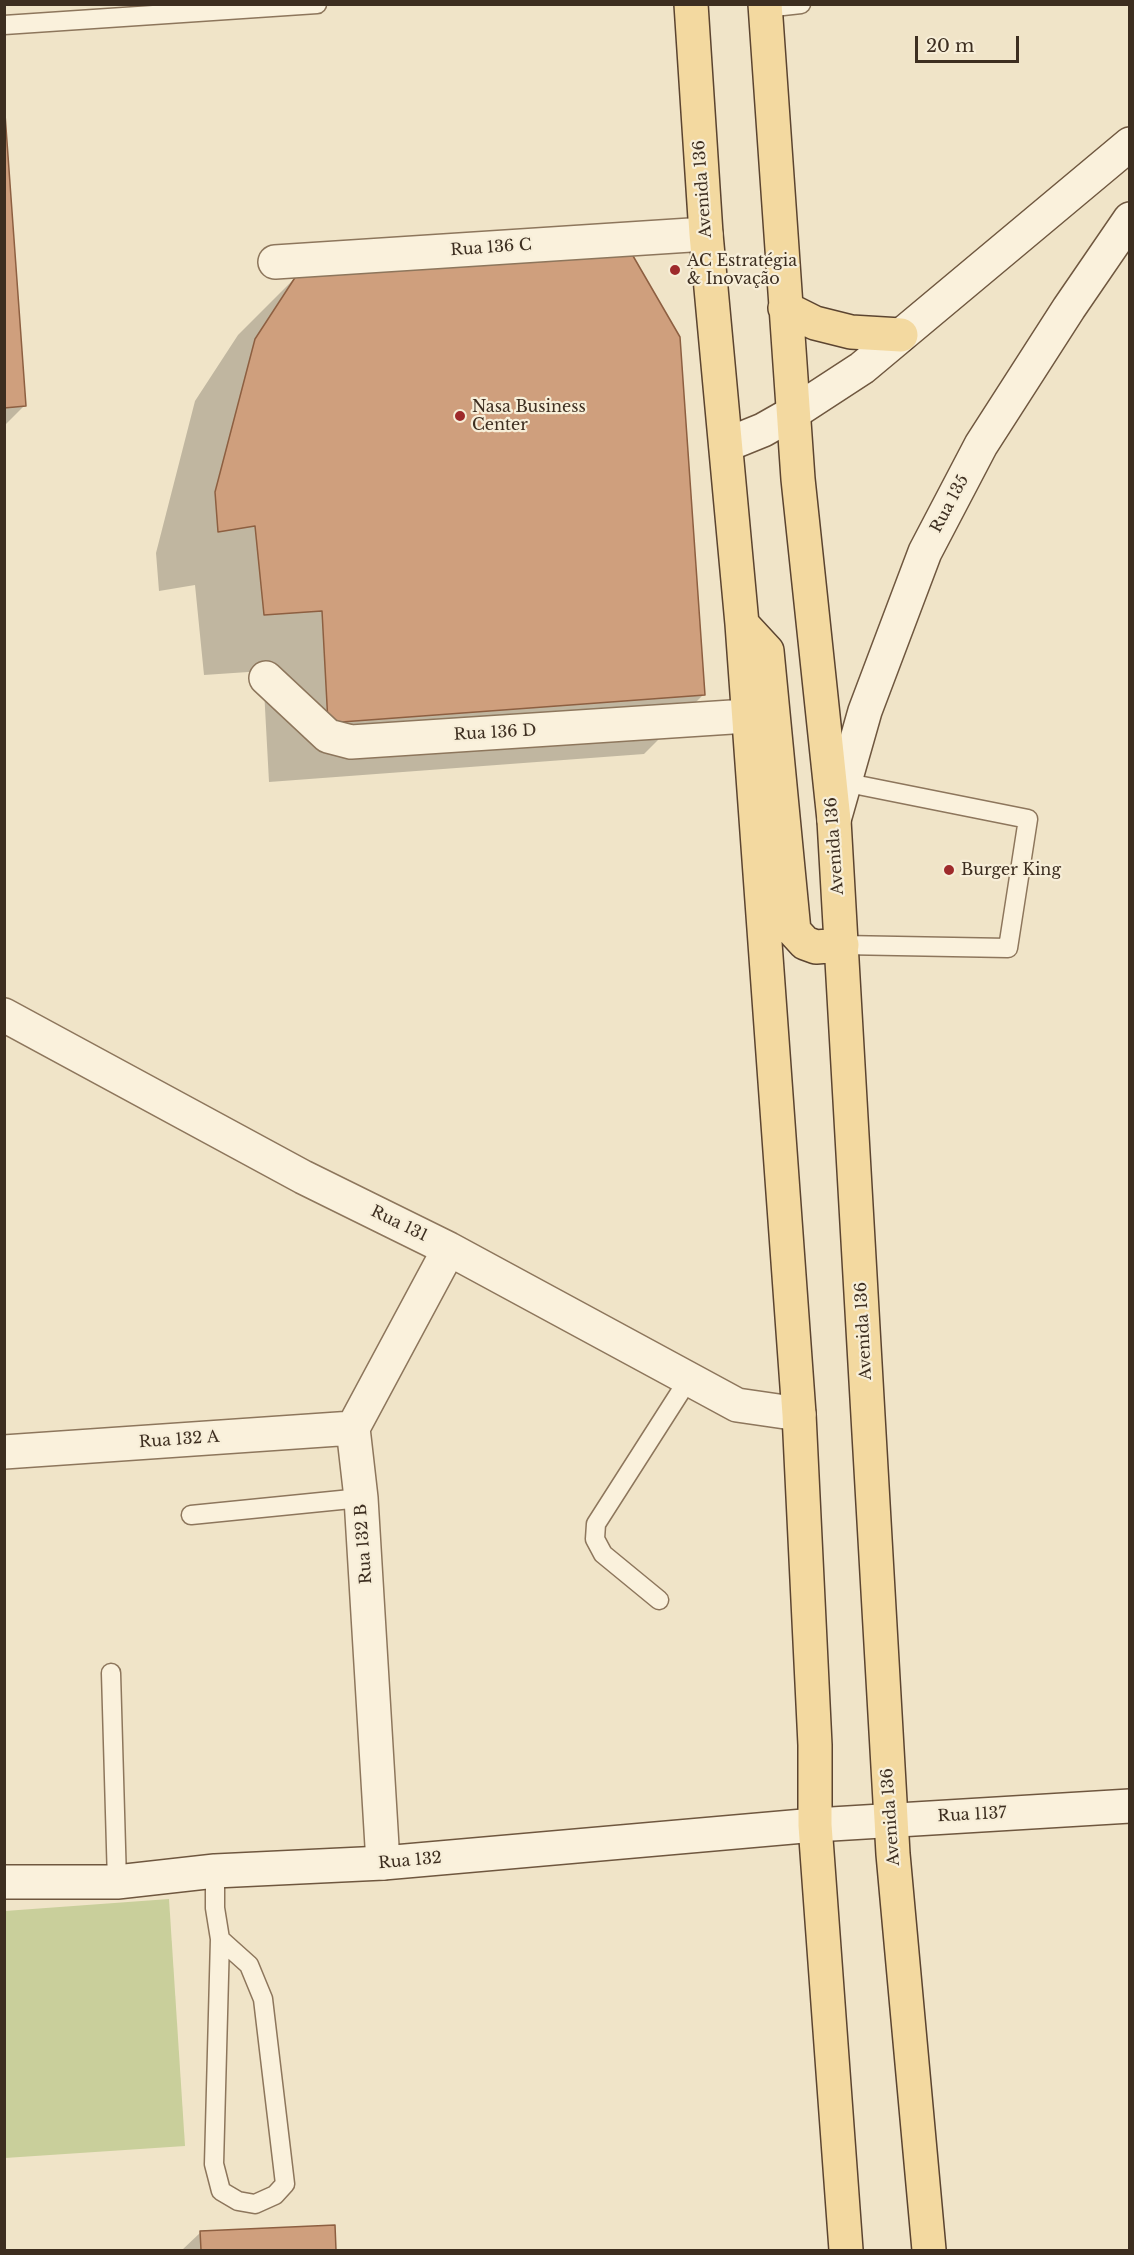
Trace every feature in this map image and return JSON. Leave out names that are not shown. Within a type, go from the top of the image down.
[{"type":"main road","name":"Avenida 136","points":[[691,4],[706,234],[742,624],[799,1414],[815,1745],[815,1825],[846,2250]]},
{"type":"main road","name":"Avenida 136","points":[[765,7],[798,479],[838,781],[834,820],[891,1820],[928,2250]]},
{"type":"main road","points":[[785,308],[815,323],[842,330],[901,335]]},
{"type":"main road","points":[[742,624],[767,651],[794,931],[805,943],[816,947],[842,945]]},
{"type":"street","points":[[726,444],[763,430],[862,368],[1130,144]]},
{"type":"street","name":"Rua 135","points":[[838,781],[926,552],[981,445],[1068,308],[1130,219]]},
{"type":"street","name":"Rua 136 C","points":[[275,262],[706,234]]},
{"type":"street","name":"Rua 136 D","points":[[267,678],[328,736],[351,742],[747,716]]},
{"type":"street","name":"Rua 131","points":[[4,1015],[303,1177],[449,1249],[737,1405],[799,1414]]},
{"type":"street","points":[[352,1428],[449,1249]]},
{"type":"street","name":"Rua 132 A","points":[[4,1452],[352,1428]]},
{"type":"street","name":"Rua 132 B","points":[[352,1428],[361,1498],[383,1863]]},
{"type":"street","name":"Rua 1137","points":[[815,1825],[1130,1806]]},
{"type":"street","name":"Rua 132","points":[[4,1882],[117,1882],[216,1871],[383,1863],[815,1825]]},
{"type":"lane","points":[[4,25],[317,4]]},
{"type":"lane","points":[[765,7],[801,4]]},
{"type":"lane","points":[[838,781],[1028,819],[1008,948],[842,945]]},
{"type":"lane","points":[[659,1600],[603,1554],[595,1539],[596,1524],[688,1380]]},
{"type":"lane","points":[[191,1515],[361,1498]]},
{"type":"lane","points":[[111,1673],[117,1882]]},
{"type":"lane","points":[[216,1871],[215,1908],[220,1939],[214,2164],[221,2191],[238,2201],[255,2204],[275,2195],[285,2184],[263,1999],[249,1965],[220,1939]]},
{"type":"green space","points":[[169,1899],[185,2146],[5,2158],[5,1911]]},
{"type":"building","points":[[4,100],[26,406],[4,408]]},
{"type":"building","name":"Nasa Business Center","points":[[629,249],[680,337],[705,695],[328,723],[322,611],[264,615],[255,526],[218,532],[215,492],[255,339],[298,273]]},
{"type":"building","points":[[335,2225],[336,2250],[201,2250],[200,2231]]},
{"type":"place","name":"AC Estratégia & Inovação","points":[[675,270]]},
{"type":"place","name":"Nasa Business Center","points":[[460,416]]},
{"type":"place","name":"Burger King","points":[[949,870]]}]
